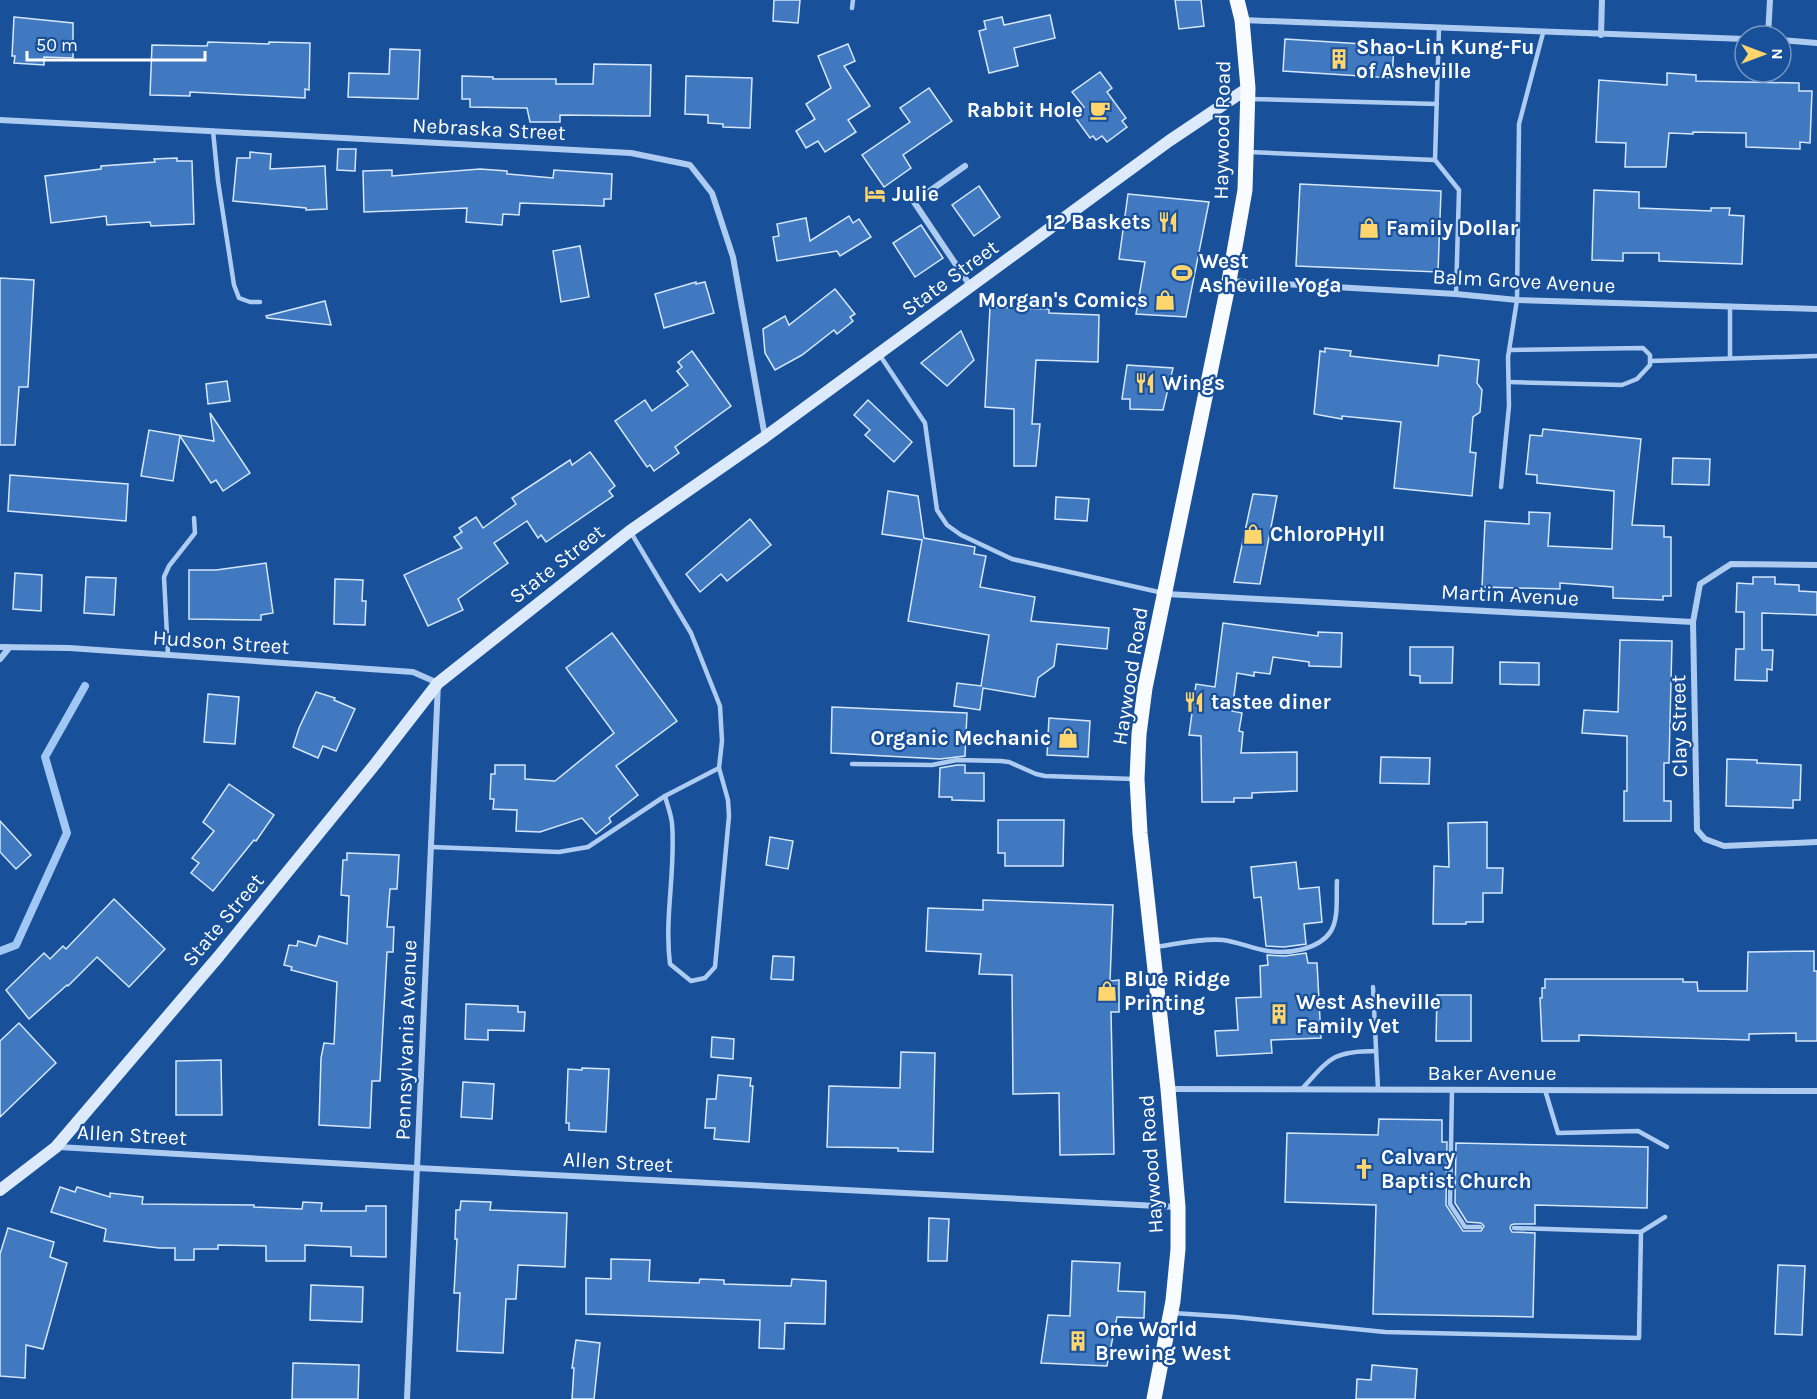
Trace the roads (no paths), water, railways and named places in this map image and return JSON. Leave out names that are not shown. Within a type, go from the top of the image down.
[{"type":"main road","name":"Haywood Road","points":[[1154,1399],[1171,1313],[1178,1249],[1178,1207],[1168,1089],[1140,833],[1137,779],[1139,734],[1145,688],[1245,190],[1248,93],[1242,20],[1237,0]]},
{"type":"street","points":[[1601,35],[1602,0]]},
{"type":"street","points":[[1769,24],[1770,0]]},
{"type":"street","points":[[1242,20],[1733,39]]},
{"type":"street","points":[[1793,41],[1817,43]]},
{"type":"street","name":"State Street","points":[[0,1190],[56,1147],[219,956],[369,772],[438,683],[630,531],[765,437],[1169,141],[1248,93]]},
{"type":"street","name":"Nebraska Street","points":[[0,120],[631,153],[690,165],[712,193],[733,257],[765,437]]},
{"type":"street","points":[[965,166],[914,202],[971,287]]},
{"type":"street","name":"Balm Grove Avenue","points":[[1228,281],[1456,294],[1517,300],[1817,309]]},
{"type":"street","points":[[1693,622],[1700,584],[1731,564],[1817,565]]},
{"type":"street","name":"Martin Avenue","points":[[1165,594],[1693,622]]},
{"type":"street","name":"Clay Street","points":[[1693,622],[1697,830],[1705,839],[1724,846],[1817,842]]},
{"type":"street","name":"Hudson Street","points":[[0,647],[69,648],[412,672],[438,683]]},
{"type":"street","points":[[0,659],[9,648]]},
{"type":"street","name":"Pennsylvania Avenue","points":[[407,1399],[438,683]]},
{"type":"street","name":"Baker Avenue","points":[[1168,1089],[1817,1091]]},
{"type":"street","name":"Allen Street","points":[[56,1147],[1178,1207]]},
{"type":"lane","points":[[852,8],[853,0]]},
{"type":"lane","points":[[1439,28],[1435,160],[1459,190],[1456,294]]},
{"type":"lane","points":[[1500,487],[1509,406],[1510,350],[1517,300],[1519,124],[1543,33]]},
{"type":"lane","points":[[1248,93],[1437,104]]},
{"type":"lane","points":[[213,130],[218,181],[234,285],[239,298],[250,302],[260,302]]},
{"type":"lane","points":[[1246,152],[1435,160]]},
{"type":"lane","points":[[1730,306],[1730,358]]},
{"type":"lane","points":[[1509,382],[1622,385],[1637,379],[1650,365],[1650,355],[1643,348],[1510,350]]},
{"type":"lane","points":[[879,354],[925,423],[938,510],[947,525],[961,535],[1012,559],[1165,594]]},
{"type":"lane","points":[[1650,361],[1817,356]]},
{"type":"lane","points":[[168,655],[164,577],[177,555],[195,533],[194,518]]},
{"type":"lane","points":[[630,531],[691,633],[720,706],[722,741],[720,768],[728,800],[729,816],[715,968],[705,978],[691,981],[670,964],[668,947],[672,882],[672,821],[665,796]]},
{"type":"lane","points":[[852,764],[932,765],[957,760],[1001,761],[1045,776],[1137,779]]},
{"type":"lane","points":[[431,847],[559,852],[588,847],[665,796],[720,768]]},
{"type":"lane","points":[[1152,948],[1225,940],[1268,951],[1300,950],[1321,941],[1331,930],[1336,911],[1336,881]]},
{"type":"lane","points":[[1373,987],[1378,1089]]},
{"type":"lane","points":[[1302,1089],[1325,1064],[1337,1055],[1376,1051]]},
{"type":"lane","points":[[1452,1089],[1450,1204],[1465,1227],[1480,1227]]},
{"type":"lane","points":[[1545,1090],[1558,1133],[1638,1131],[1667,1147]]},
{"type":"lane","points":[[1514,1228],[1641,1232],[1665,1217]]},
{"type":"lane","points":[[1171,1313],[1384,1332],[1640,1338],[1641,1232]]},
{"type":"waterway","points":[[0,951],[16,945],[67,833],[45,757],[85,686]]},
{"type":"place","name":"Shao-Lin Kung-Fu of Asheville","points":[[1339,59]]},
{"type":"place","name":"Rabbit Hole","points":[[1100,110]]},
{"type":"place","name":"Julie","points":[[875,194]]},
{"type":"place","name":"12 Baskets","points":[[1168,222]]},
{"type":"place","name":"Family Dollar","points":[[1369,228]]},
{"type":"place","name":"West Asheville Yoga","points":[[1182,273]]},
{"type":"place","name":"Morgan's Comics","points":[[1165,300]]},
{"type":"place","name":"Wings","points":[[1145,383]]},
{"type":"place","name":"ChloroPHyll","points":[[1253,534]]},
{"type":"place","name":"tastee diner","points":[[1194,702]]},
{"type":"place","name":"Organic Mechanic","points":[[1068,738]]},
{"type":"place","name":"Blue Ridge Printing","points":[[1107,991]]},
{"type":"place","name":"West Asheville Family Vet","points":[[1279,1014]]},
{"type":"place","name":"Calvary Baptist Church","points":[[1364,1169]]},
{"type":"place","name":"One World Brewing West","points":[[1078,1341]]}]
